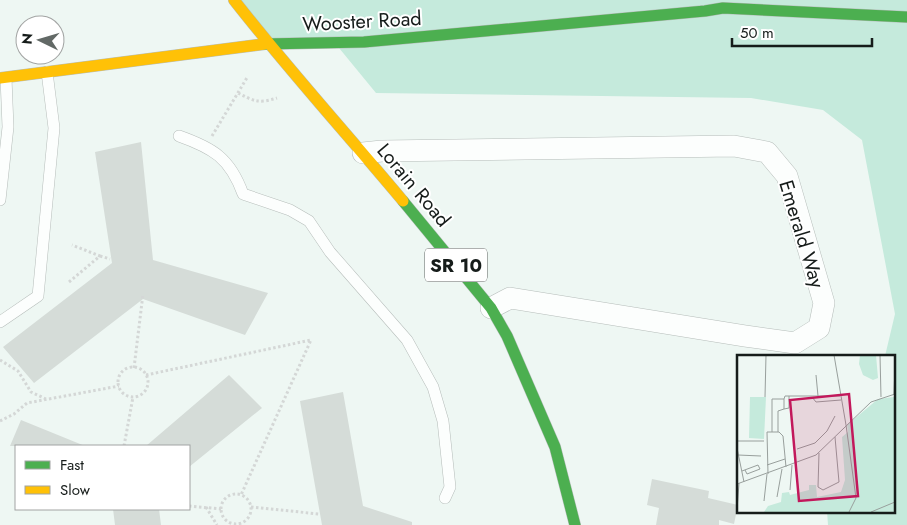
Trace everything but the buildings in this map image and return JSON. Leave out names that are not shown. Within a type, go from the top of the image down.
[{"type":"main road","name":"Lorain Road","points":[[234,0],[268,44],[492,308],[507,336],[555,447],[575,525]]},
{"type":"main road","name":"Wooster Road","points":[[3,78],[268,44],[364,42],[705,12],[723,8],[907,17]]},
{"type":"street","name":"Emerald Way","points":[[362,153],[382,151],[734,146],[767,152],[787,176],[824,303],[819,328],[795,343],[510,298],[492,308]]},
{"type":"lane","points":[[0,322],[38,296],[54,128],[47,72]]},
{"type":"lane","points":[[0,200],[8,127],[3,78]]},
{"type":"lane","points":[[178,136],[194,141],[218,154],[229,166],[243,194],[290,210],[309,221],[330,252],[407,340],[433,387],[442,421],[450,487],[446,498]]},
{"type":"path","points":[[205,147],[248,76]]},
{"type":"path","points":[[238,93],[255,101],[266,101],[276,98]]},
{"type":"path","points":[[72,246],[110,259]]},
{"type":"path","points":[[69,282],[100,256]]},
{"type":"path","points":[[134,368],[142,294]]},
{"type":"path","points":[[146,375],[311,340],[241,496]]},
{"type":"path","points":[[0,360],[18,371],[31,392],[47,400]]},
{"type":"path","points":[[138,368],[146,375],[147,385],[142,394],[138,396],[133,397],[124,394],[118,386],[121,373],[125,370],[138,368]]},
{"type":"path","points":[[0,421],[14,414],[27,403],[118,386]]},
{"type":"path","points":[[124,445],[133,397]]},
{"type":"path","points":[[237,495],[249,502],[251,507],[249,517],[241,523],[231,524],[224,518],[222,513],[224,500],[237,495]]},
{"type":"path","points":[[190,506],[222,509]]},
{"type":"path","points":[[251,507],[319,514]]},
{"type":"path","points":[[206,508],[217,525]]},
{"type":"green space","points":[[239,0],[907,0],[907,525],[828,525],[827,512],[894,512],[894,355],[885,355],[895,314],[862,140],[823,110],[751,98],[376,93],[330,37],[269,42]]},
{"type":"traffic: fast","points":[[265,44],[364,42],[723,8],[907,17]]},
{"type":"traffic: fast","points":[[403,201],[491,308],[507,336],[555,447],[575,525]]},
{"type":"traffic: slow","points":[[234,0],[403,201]]},
{"type":"traffic: slow","points":[[0,78],[265,44]]}]
